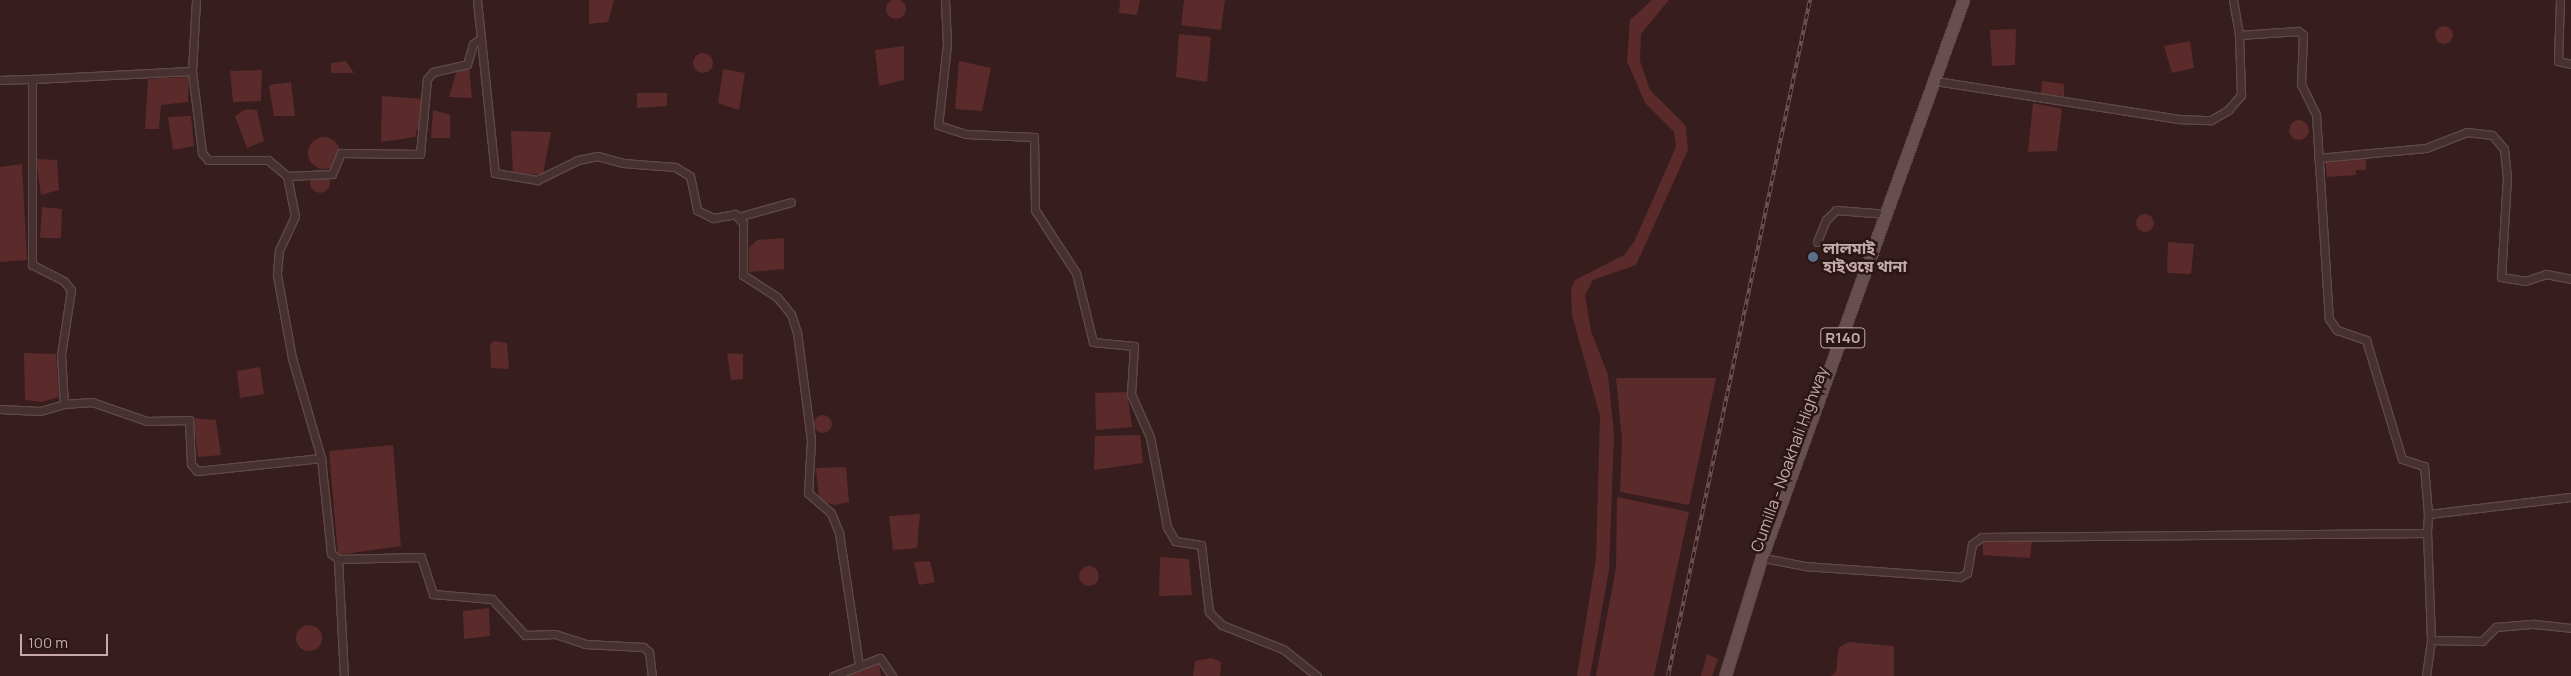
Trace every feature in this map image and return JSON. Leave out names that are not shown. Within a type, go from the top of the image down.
[{"type":"main road","name":"R140","points":[[1725,676],[1963,0]]},
{"type":"main road","name":"Cumilla - Noakhali Highway","points":[[1733,676],[1792,486],[1971,0]]},
{"type":"street","points":[[196,0],[192,71],[204,157],[268,160],[287,176],[295,216],[279,250],[277,275],[292,358],[320,458],[328,543],[338,559],[344,676]]},
{"type":"street","points":[[477,0],[495,173],[537,180],[578,160],[598,156],[623,163],[675,167],[690,176],[701,212],[713,218],[735,214],[743,223],[744,275],[778,297],[791,314],[797,332],[811,440],[808,494],[831,513],[840,533],[859,665]]},
{"type":"street","points":[[945,0],[947,44],[938,126],[966,134],[1034,138],[1035,210],[1076,273],[1094,343],[1134,346],[1132,394],[1150,437],[1167,527],[1175,541],[1202,545],[1209,612],[1222,626],[1283,649],[1317,676]]},
{"type":"street","points":[[1942,82],[2177,119],[2211,120],[2237,103],[2241,95],[2239,36],[2233,0]]},
{"type":"street","points":[[2560,0],[2558,61],[2571,64]]},
{"type":"street","points":[[2239,36],[2298,31],[2303,35],[2301,84],[2316,115],[2329,320],[2337,330],[2366,340],[2402,459],[2424,467],[2428,514],[2431,640],[2426,676]]},
{"type":"street","points":[[287,176],[332,174],[341,153],[420,154],[427,79],[433,72],[467,64],[473,44],[481,38]]},
{"type":"street","points":[[0,80],[192,71]]},
{"type":"street","points":[[32,79],[32,265],[64,281],[70,290],[61,355],[64,404]]},
{"type":"street","points":[[2318,158],[2426,148],[2467,132],[2492,135],[2504,149],[2507,177],[2501,277],[2524,281],[2546,274],[2571,279]]},
{"type":"street","points":[[738,217],[791,202]]},
{"type":"street","points":[[1817,242],[1836,210],[1887,214]]},
{"type":"street","points":[[0,408],[40,411],[64,404],[92,402],[148,421],[188,420],[191,464],[197,471],[320,458]]},
{"type":"street","points":[[2428,514],[2571,497]]},
{"type":"street","points":[[1769,559],[1804,566],[1960,577],[1967,573],[1972,544],[1982,537],[2427,533]]},
{"type":"street","points":[[338,559],[421,557],[433,594],[492,599],[525,635],[555,634],[585,644],[643,647],[649,652],[652,676]]},
{"type":"street","points":[[2431,640],[2482,641],[2496,627],[2534,624],[2571,628]]},
{"type":"street","points":[[833,676],[882,658],[892,676]]},
{"type":"shaded area","points":[[896,-1],[903,2],[906,9],[903,16],[896,19],[889,16],[886,9],[889,2]]},
{"type":"shaded area","points":[[589,0],[614,0],[608,22],[589,24]]},
{"type":"shaded area","points":[[1120,0],[1140,0],[1137,15],[1119,13]]},
{"type":"shaded area","points":[[1184,0],[1225,0],[1221,30],[1181,25]]},
{"type":"shaded area","points":[[1652,0],[1669,0],[1641,34],[1640,61],[1650,90],[1686,126],[1688,150],[1636,265],[1593,280],[1585,295],[1591,331],[1608,375],[1614,434],[1609,570],[1590,676],[1577,676],[1596,558],[1600,416],[1572,315],[1571,289],[1575,280],[1624,255],[1634,242],[1676,147],[1674,132],[1645,103],[1627,61],[1630,20]]},
{"type":"shaded area","points":[[2444,26],[2450,29],[2453,35],[2450,41],[2444,44],[2438,41],[2435,35],[2438,29]]},
{"type":"shaded area","points":[[2016,29],[2015,65],[1992,66],[1990,30]]},
{"type":"shaded area","points":[[1179,34],[1211,37],[1207,82],[1176,77]]},
{"type":"shaded area","points":[[2190,41],[2194,68],[2172,73],[2164,46]]},
{"type":"shaded area","points":[[904,46],[904,80],[879,86],[875,50]]},
{"type":"shaded area","points":[[699,53],[707,53],[713,59],[713,67],[707,73],[699,73],[693,67],[693,59]]},
{"type":"shaded area","points":[[346,61],[354,73],[331,73],[331,63]]},
{"type":"shaded area","points":[[959,61],[991,68],[982,111],[955,109]]},
{"type":"shaded area","points":[[458,66],[469,66],[472,98],[449,97]]},
{"type":"shaded area","points":[[723,69],[745,73],[739,110],[718,103]]},
{"type":"shaded area","points":[[262,70],[261,101],[233,102],[230,71]]},
{"type":"shaded area","points":[[189,77],[188,102],[161,105],[159,129],[145,129],[148,79]]},
{"type":"shaded area","points":[[2042,81],[2064,84],[2064,96],[2041,94]]},
{"type":"shaded area","points":[[291,82],[295,116],[274,116],[269,85]]},
{"type":"shaded area","points":[[637,93],[667,93],[667,106],[637,108]]},
{"type":"shaded area","points":[[382,96],[426,99],[415,137],[381,142]]},
{"type":"shaded area","points":[[2033,103],[2062,109],[2057,151],[2028,152]]},
{"type":"shaded area","points":[[246,109],[257,110],[264,141],[247,148],[235,116]]},
{"type":"shaded area","points":[[433,110],[450,115],[450,138],[431,138]]},
{"type":"shaded area","points":[[191,116],[194,146],[173,150],[168,117]]},
{"type":"shaded area","points":[[2299,120],[2306,123],[2309,130],[2306,137],[2299,140],[2292,137],[2289,130],[2292,123]]},
{"type":"shaded area","points":[[511,131],[551,132],[543,174],[513,175]]},
{"type":"shaded area","points":[[324,137],[330,138],[335,142],[339,147],[339,159],[335,164],[330,168],[324,169],[318,168],[313,164],[309,159],[308,153],[309,147],[313,142],[318,138]]},
{"type":"shaded area","points":[[2366,156],[2366,170],[2356,170],[2356,175],[2327,177],[2325,157]]},
{"type":"shaded area","points":[[36,159],[57,160],[59,190],[41,195]]},
{"type":"shaded area","points":[[22,164],[27,260],[0,262],[0,167]]},
{"type":"shaded area","points":[[320,173],[327,176],[330,183],[327,190],[320,193],[313,190],[310,183],[313,176]]},
{"type":"shaded area","points":[[42,207],[62,209],[61,238],[40,238]]},
{"type":"shaded area","points":[[2145,214],[2151,217],[2154,223],[2151,229],[2145,232],[2139,229],[2136,223],[2139,217]]},
{"type":"shaded area","points":[[784,238],[784,269],[749,272],[749,248],[757,240]]},
{"type":"shaded area","points":[[2168,242],[2194,244],[2191,274],[2167,273]]},
{"type":"shaded area","points":[[494,341],[507,343],[509,369],[491,368],[490,344]]},
{"type":"shaded area","points":[[24,353],[56,354],[59,397],[42,402],[25,400]]},
{"type":"shaded area","points":[[727,353],[743,354],[743,379],[731,380]]},
{"type":"shaded area","points":[[260,367],[264,394],[240,398],[237,371]]},
{"type":"shaded area","points":[[1616,378],[1716,378],[1689,505],[1620,492],[1622,440]]},
{"type":"shaded area","points":[[1127,392],[1132,427],[1096,430],[1095,393]]},
{"type":"shaded area","points":[[819,415],[827,415],[832,420],[830,431],[819,433],[814,428],[814,420]]},
{"type":"shaded area","points":[[193,418],[216,420],[221,455],[198,457]]},
{"type":"shaded area","points":[[1140,435],[1143,463],[1094,470],[1095,436]]},
{"type":"shaded area","points":[[393,445],[401,546],[338,555],[329,451]]},
{"type":"shaded area","points":[[846,467],[849,502],[835,505],[819,501],[816,468]]},
{"type":"shaded area","points":[[1617,497],[1689,512],[1654,676],[1596,676],[1616,567]]},
{"type":"shaded area","points":[[920,514],[917,548],[893,550],[889,516]]},
{"type":"shaded area","points":[[1983,538],[2032,539],[2030,558],[1983,555]]},
{"type":"shaded area","points":[[1160,557],[1189,559],[1192,595],[1159,596]]},
{"type":"shaded area","points":[[930,561],[935,582],[919,585],[914,562]]},
{"type":"shaded area","points":[[1085,566],[1093,566],[1099,572],[1099,580],[1093,586],[1085,586],[1079,580],[1079,572]]},
{"type":"shaded area","points":[[489,608],[490,636],[464,639],[463,611]]},
{"type":"shaded area","points":[[309,625],[318,629],[322,638],[318,647],[309,651],[300,647],[296,638],[300,629]]},
{"type":"shaded area","points":[[1849,642],[1894,646],[1894,676],[1831,676],[1836,672],[1839,647]]},
{"type":"shaded area","points":[[1707,654],[1718,659],[1712,676],[1701,676]]},
{"type":"shaded area","points":[[1212,658],[1221,662],[1220,676],[1193,676],[1195,661]]},
{"type":"shaded area","points":[[879,662],[881,676],[843,676]]},
{"type":"railway","points":[[1668,676],[1810,0]]},
{"type":"place","name":"লালমাই হাইওয়ে থানা","points":[[1813,257]]}]
